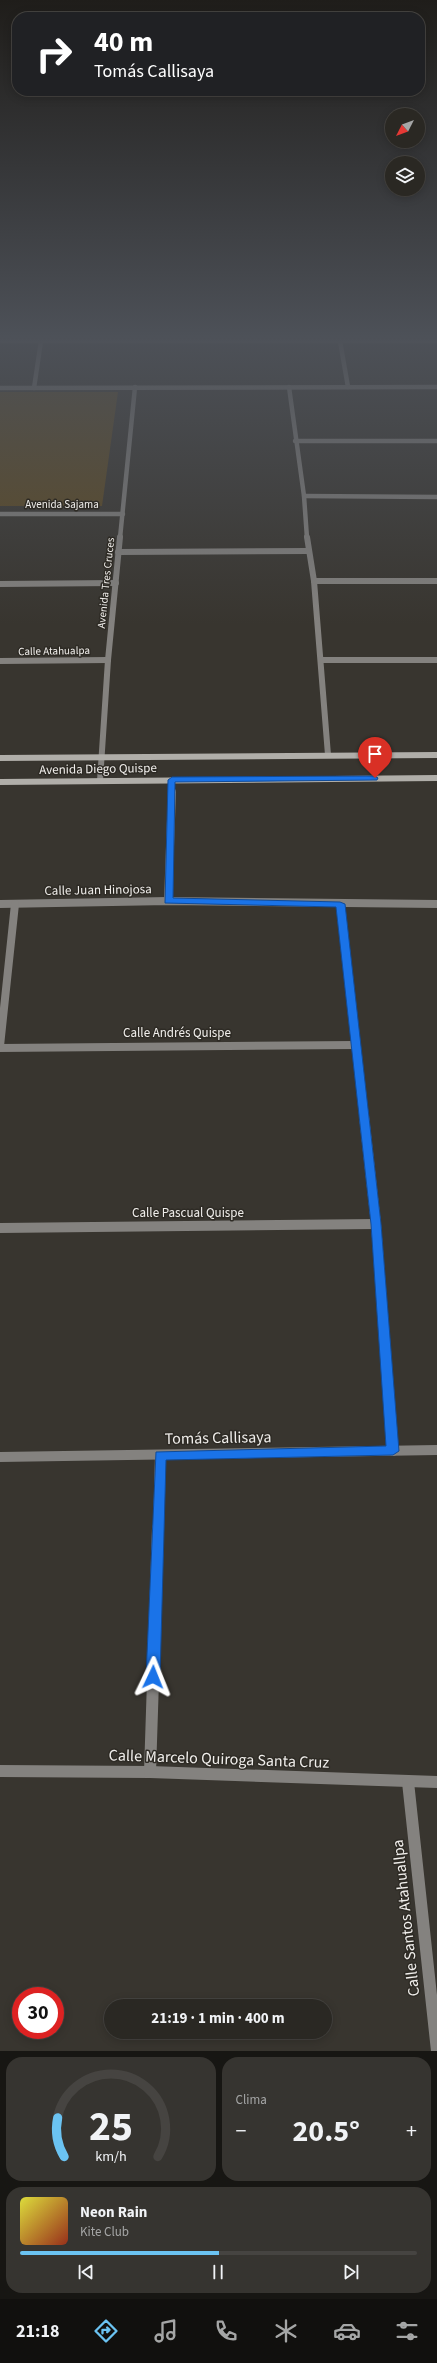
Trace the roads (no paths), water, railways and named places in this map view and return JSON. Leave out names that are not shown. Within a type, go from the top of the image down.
[{"type":"street","name":"Avenida Tres Cruces","points":[[100,781],[100,757],[108,660],[131,432]]},
{"type":"street","points":[[294,432],[304,496],[308,551],[314,581],[328,755]]},
{"type":"street","points":[[295,441],[437,441]]},
{"type":"street","points":[[304,496],[437,497]]},
{"type":"street","name":"Avenida Sajama","points":[[0,514],[123,514]]},
{"type":"street","points":[[118,552],[308,551]]},
{"type":"street","points":[[314,581],[437,581]]},
{"type":"street","points":[[0,584],[116,583]]},
{"type":"street","name":"Calle Atahualpa","points":[[0,661],[108,660]]},
{"type":"street","points":[[321,660],[437,660]]},
{"type":"street","name":"Avenida Diego Quispe","points":[[0,758],[328,755],[437,756]]},
{"type":"street","name":"Avenida Diego Quispe","points":[[0,782],[437,778]]},
{"type":"street","points":[[168,901],[172,780]]},
{"type":"street","name":"Calle Juan Hinojosa","points":[[0,904],[168,901],[437,904]]},
{"type":"street","points":[[0,1047],[15,904]]},
{"type":"street","points":[[340,904],[376,1224],[393,1451]]},
{"type":"street","name":"Calle Andrés Quispe","points":[[0,1047],[355,1045]]},
{"type":"street","name":"Calle Pascual Quispe","points":[[0,1228],[376,1224]]},
{"type":"street","name":"Tomás Callisaya","points":[[0,1457],[437,1450]]},
{"type":"street","points":[[150,1772],[160,1455]]},
{"type":"street","name":"Calle Marcelo Quiroga Santa Cruz","points":[[0,1771],[150,1772],[437,1782]]},
{"type":"street","name":"Calle Santos Atahuallpa","points":[[408,1782],[437,2051]]}]
